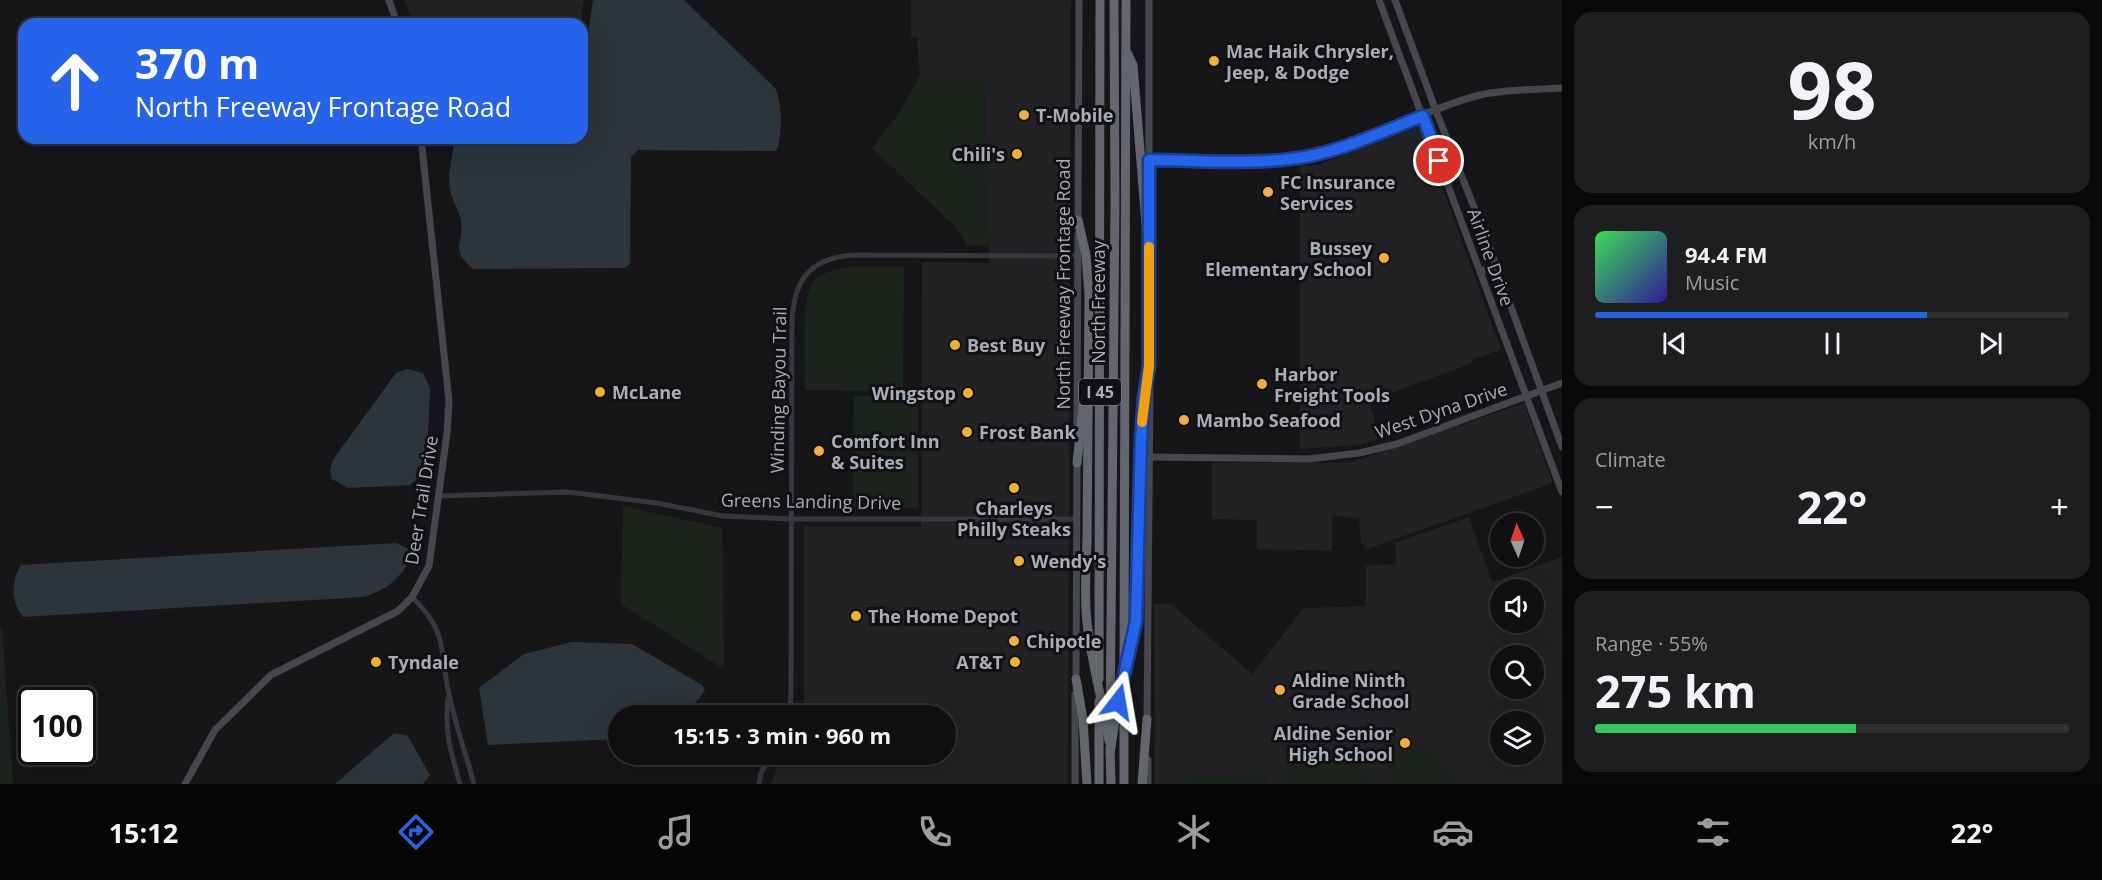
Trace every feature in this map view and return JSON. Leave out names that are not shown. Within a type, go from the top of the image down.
[{"type":"highway","name":"North Freeway","points":[[1099,784],[1100,0]]},
{"type":"highway","name":"North Freeway","points":[[1110,784],[1114,0]]},
{"type":"highway","name":"North Freeway","points":[[1124,784],[1126,0]]},
{"type":"highway","points":[[1126,47],[1133,65],[1149,260]]},
{"type":"highway","points":[[1078,219],[1089,273],[1086,620],[1104,707],[1110,753]]},
{"type":"highway","points":[[1077,463],[1089,344]]},
{"type":"highway","points":[[1110,753],[1118,702],[1136,621],[1142,419],[1149,366]]},
{"type":"highway","points":[[1076,679],[1083,719],[1086,784]]},
{"type":"highway","points":[[1142,784],[1148,719]]},
{"type":"main road","points":[[389,0],[395,18]]},
{"type":"main road","name":"North Freeway Frontage Road","points":[[1075,784],[1079,0]]},
{"type":"main road","points":[[1148,784],[1149,0]]},
{"type":"main road","name":"Airline Drive","points":[[1379,0],[1562,492]]},
{"type":"main road","name":"Airline Drive","points":[[1395,0],[1496,265],[1562,447]]},
{"type":"main road","points":[[1149,160],[1263,160],[1301,157],[1337,148],[1485,94],[1562,88]]},
{"type":"main road","name":"Deer Trail Drive","points":[[185,784],[214,730],[271,675],[399,611],[412,597],[429,566],[449,401],[422,144]]},
{"type":"main road","points":[[1480,272],[1496,265]]},
{"type":"main road","name":"West Dyna Drive","points":[[1149,458],[1309,459],[1359,453],[1397,444],[1562,383]]},
{"type":"street","name":"Winding Bayou Trail","points":[[790,705],[793,303],[796,290],[812,268],[821,261],[834,256],[1078,256]]},
{"type":"street","name":"Greens Landing Drive","points":[[439,496],[568,492],[657,502],[723,516],[792,519],[1077,519]]},
{"type":"street","points":[[412,597],[434,622],[441,639],[448,694],[474,784]]},
{"type":"street","points":[[448,694],[445,718],[447,738],[460,784]]},
{"type":"street","points":[[759,784],[765,765]]},
{"type":"shaded area","points":[[405,0],[584,0],[581,18],[411,18]]},
{"type":"shaded area","points":[[593,0],[684,0],[775,88],[781,119],[776,151],[638,150],[631,157],[630,264],[624,268],[473,269],[459,251],[461,222],[452,198],[449,177],[454,144],[588,144],[588,35]]},
{"type":"shaded area","points":[[911,0],[1071,0],[1068,784],[771,784],[778,765],[956,765],[956,705],[804,705],[804,699],[804,526],[921,527],[922,262],[990,263],[984,165],[985,77],[920,75],[917,37],[911,37]]},
{"type":"shaded area","points":[[920,75],[985,76],[984,165],[990,244],[967,246],[958,229],[872,148],[900,112]]},
{"type":"shaded area","name":"Bussey Elementary School","points":[[1420,126],[1501,349],[1472,360],[1473,363],[1369,401],[1381,439],[1356,445],[1300,449],[1300,166],[1318,165]]},
{"type":"shaded area","points":[[849,267],[904,267],[903,391],[805,390],[805,319],[809,292],[812,284],[819,277],[828,272]]},
{"type":"shaded area","points":[[407,369],[423,373],[430,388],[423,474],[410,485],[348,488],[332,479],[330,471],[332,461],[396,373]]},
{"type":"shaded area","points":[[854,396],[918,396],[918,508],[853,507]]},
{"type":"shaded area","points":[[1524,403],[1553,483],[1367,549],[1361,542],[1359,518],[1332,516],[1332,551],[1257,549],[1257,520],[1212,519],[1212,463],[1349,463]]},
{"type":"shaded area","points":[[623,506],[722,528],[724,669],[621,604]]},
{"type":"shaded area","points":[[1469,517],[1491,579],[1490,633],[1544,633],[1544,579],[1500,579],[1534,567],[1544,567],[1544,563],[1562,557],[1562,784],[1155,784],[1154,604],[1171,604],[1252,674],[1304,608],[1366,606],[1366,566],[1396,564],[1395,543]]},
{"type":"shaded area","points":[[397,543],[408,549],[409,562],[390,584],[364,597],[23,617],[14,598],[15,578],[21,565]]},
{"type":"shaded area","points":[[0,628],[2,628],[13,784],[0,784]]},
{"type":"shaded area","points":[[572,642],[632,644],[702,685],[705,691],[694,705],[608,705],[608,739],[488,745],[479,688],[524,654]]},
{"type":"shaded area","points":[[394,733],[408,736],[430,775],[423,784],[335,784]]},
{"type":"shaded area","points":[[1400,739],[1427,749],[1445,765],[1456,782],[1451,784],[1394,784],[1378,740]]},
{"type":"shaded area","points":[[1311,754],[1339,758],[1366,772],[1375,784],[1287,784],[1285,756]]},
{"type":"shaded area","points":[[1267,772],[1268,784],[1179,784],[1180,778]]},
{"type":"slow traffic","points":[[1142,422],[1149,366],[1149,247]]},
{"type":"place","name":"Mac Haik Chrysler, Jeep, & Dodge","points":[[1214,61]]},
{"type":"place","name":"T-Mobile","points":[[1024,115]]},
{"type":"place","name":"Chili's","points":[[1017,154]]},
{"type":"place","name":"FC Insurance Services","points":[[1268,192]]},
{"type":"place","name":"Bussey Elementary School","points":[[1384,258]]},
{"type":"place","name":"Best Buy","points":[[955,345]]},
{"type":"place","name":"Harbor Freight Tools","points":[[1262,384]]},
{"type":"place","name":"McLane","points":[[600,392]]},
{"type":"place","name":"Wingstop","points":[[968,393]]},
{"type":"place","name":"Mambo Seafood","points":[[1184,420]]},
{"type":"place","name":"Frost Bank","points":[[967,432]]},
{"type":"place","name":"Comfort Inn & Suites","points":[[819,451]]},
{"type":"place","name":"Charleys Philly Steaks","points":[[1014,488]]},
{"type":"place","name":"Wendy's","points":[[1019,561]]},
{"type":"place","name":"The Home Depot","points":[[856,616]]},
{"type":"place","name":"Chipotle","points":[[1014,641]]},
{"type":"place","name":"Tyndale","points":[[376,662]]},
{"type":"place","name":"AT&T","points":[[1015,662]]},
{"type":"place","name":"Aldine Ninth Grade School","points":[[1280,690]]},
{"type":"place","name":"Aldine Senior High School","points":[[1405,743]]},
{"type":"route","points":[[1118,702],[1136,621],[1139,471],[1144,397],[1149,366],[1149,160],[1280,160],[1309,156],[1423,116],[1439,161]]}]
